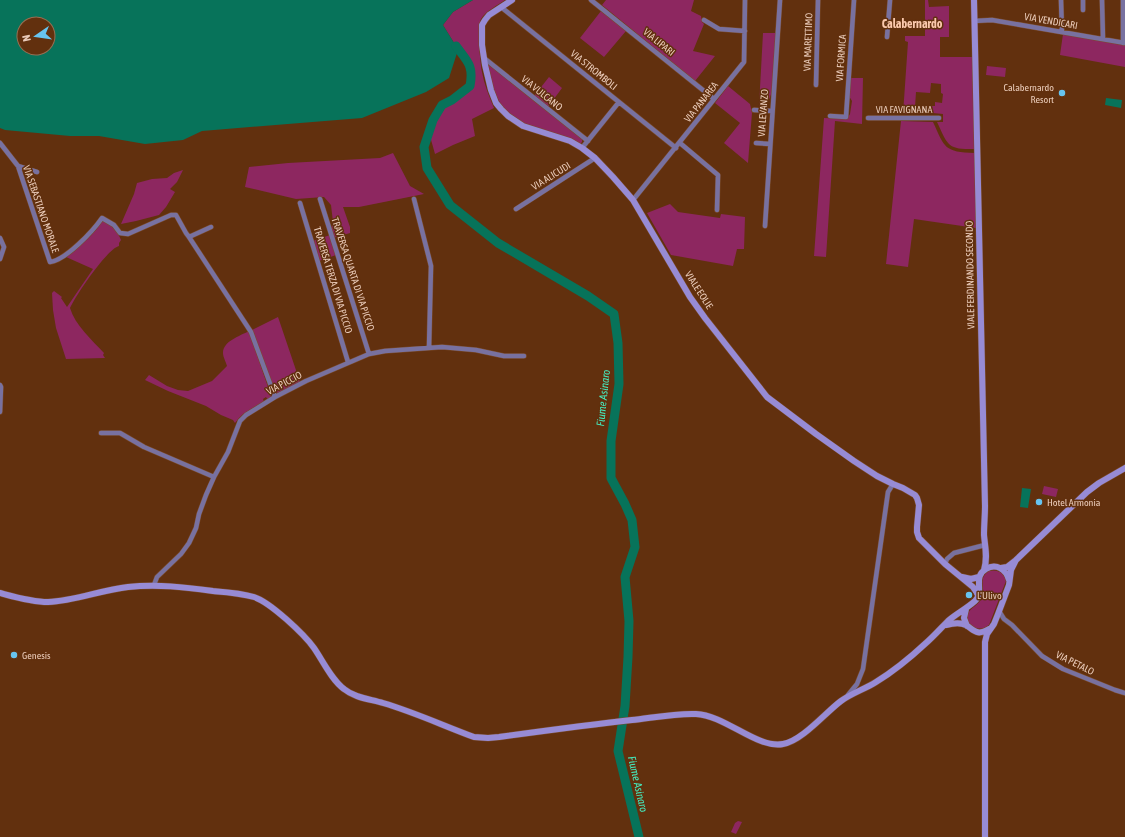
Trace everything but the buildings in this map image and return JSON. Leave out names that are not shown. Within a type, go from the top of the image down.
[{"type":"street","name":"VIALE EOLIE","points":[[512,0],[489,16],[482,25],[482,45],[491,90],[494,99],[501,109],[508,116],[523,126],[570,141],[595,158],[633,200],[690,297],[767,396],[854,461],[877,476],[903,488],[914,495],[917,498],[919,505],[917,527],[919,538],[945,564],[973,587],[978,595]]},
{"type":"street","name":"VIA LIPARI","points":[[591,0],[714,99]]},
{"type":"street","name":"VIA PANAREA","points":[[633,200],[744,62],[745,0]]},
{"type":"street","name":"VIA LEVANZO","points":[[765,226],[780,0]]},
{"type":"street","name":"VIA MARETTIMO","points":[[816,85],[818,0]]},
{"type":"street","name":"VIA FORMICA","points":[[830,116],[846,117],[854,0]]},
{"type":"street","points":[[887,36],[890,0]]},
{"type":"street","name":"VIALE FERDINANDO SECONDO","points":[[974,0],[984,533],[986,547]]},
{"type":"street","points":[[1061,0],[1062,32]]},
{"type":"street","points":[[1083,0],[1083,10]]},
{"type":"street","points":[[1102,0],[1103,39]]},
{"type":"street","points":[[1123,0],[1124,43]]},
{"type":"street","name":"VIA STROMBOLI","points":[[501,7],[676,148]]},
{"type":"street","points":[[704,20],[719,29],[745,31]]},
{"type":"street","name":"VIA VENDICARI","points":[[974,21],[992,20],[1124,43]]},
{"type":"street","name":"VIA VULCANO","points":[[484,58],[588,141]]},
{"type":"street","points":[[582,148],[619,102]]},
{"type":"street","points":[[754,110],[772,111]]},
{"type":"street","name":"VIA FAVIGNANA","points":[[868,118],[939,118]]},
{"type":"street","name":"VIA SEBASTIANO MORALE","points":[[0,143],[18,166],[50,262],[55,261],[79,244],[96,228],[102,218],[114,224],[120,233],[128,234],[171,215],[176,215],[189,237]]},
{"type":"street","points":[[680,143],[718,175],[717,210]]},
{"type":"street","points":[[756,143],[770,144]]},
{"type":"street","name":"VIA ALICUDI","points":[[516,209],[595,158]]},
{"type":"street","points":[[18,166],[37,172]]},
{"type":"street","name":"TRAVERSA QUARTA DI VIA PICCIO","points":[[320,199],[369,354]]},
{"type":"street","points":[[414,199],[431,266],[429,348]]},
{"type":"street","name":"TRAVERSA TERZA DI VIA PICCIO","points":[[300,203],[348,362]]},
{"type":"street","points":[[210,227],[189,237],[251,332],[275,397]]},
{"type":"street","points":[[0,238],[4,247],[0,259]]},
{"type":"street","name":"VIA PICCIO","points":[[154,585],[157,578],[181,554],[189,543],[196,528],[199,514],[214,476],[228,452],[240,421],[246,415],[275,397],[306,381],[369,354],[456,347],[504,356],[524,356]]},
{"type":"street","points":[[0,385],[0,412]]},
{"type":"street","points":[[101,433],[120,433],[144,447],[214,476]]},
{"type":"street","points":[[984,570],[987,568],[1007,567],[1087,492],[1105,479],[1125,468]]},
{"type":"street","points":[[848,696],[863,669],[888,492],[893,484]]},
{"type":"street","points":[[945,564],[947,559],[954,553],[986,547]]},
{"type":"street","points":[[986,547],[990,559],[1008,575],[1009,580]]},
{"type":"street","points":[[0,593],[32,601],[48,602],[127,587],[154,585],[178,586],[254,597],[267,603],[298,630],[313,646],[334,679],[348,692],[355,696],[384,703],[474,737],[499,737],[644,718],[688,714],[712,717],[762,741],[773,745],[779,745],[795,740],[848,696],[876,682],[925,644],[948,621],[966,609],[978,595],[979,577],[984,570],[986,562],[986,547]]},
{"type":"street","points":[[985,837],[985,638],[999,611],[1009,585],[1011,570],[1016,560]]},
{"type":"street","points":[[957,574],[967,579],[979,577]]},
{"type":"street","points":[[966,609],[964,618],[967,626]]},
{"type":"street","name":"VIA PETALO","points":[[999,611],[1002,617],[1042,656],[1063,669],[1125,693]]},
{"type":"street","points":[[945,625],[952,623],[967,626],[972,630],[981,633],[992,627],[1007,622]]},
{"type":"street","points":[[976,632],[985,657]]},
{"type":"shaded area","points":[[0,0],[473,0],[453,12],[443,25],[456,46],[457,53],[449,78],[426,92],[362,118],[202,131],[183,140],[145,144],[99,136],[70,136],[5,130],[0,128]]},
{"type":"shaded area","points":[[473,0],[505,0],[483,16],[479,29],[482,72],[485,86],[494,108],[472,119],[475,136],[435,154],[428,129],[434,112],[443,101],[460,91],[468,81],[469,73],[467,65],[457,53],[456,46],[443,25],[453,12]]},
{"type":"shaded area","points":[[606,0],[694,0],[691,11],[701,16],[704,24],[693,51],[715,56],[695,81],[602,5]]},
{"type":"shaded area","points":[[925,0],[928,0],[929,7],[949,6],[949,37],[940,37],[940,57],[972,57],[975,149],[954,147],[946,141],[937,122],[943,122],[943,114],[933,113],[932,106],[935,106],[935,102],[942,103],[943,94],[941,93],[941,84],[931,83],[930,93],[916,92],[915,107],[929,108],[930,113],[903,114],[908,42],[905,41],[905,36],[925,36]]},
{"type":"shaded area","points":[[601,11],[626,31],[604,57],[580,38]]},
{"type":"shaded area","points":[[763,33],[776,33],[772,91],[767,103],[759,106]]},
{"type":"shaded area","points":[[1063,34],[1125,45],[1125,67],[1060,55]]},
{"type":"shaded area","points":[[488,64],[582,139],[582,142],[580,144],[545,133],[512,116],[503,107],[495,93]]},
{"type":"shaded area","points":[[987,66],[1006,68],[1005,77],[986,75]]},
{"type":"shaded area","points":[[549,77],[562,88],[548,107],[534,96]]},
{"type":"shaded area","points":[[851,78],[863,78],[862,124],[835,121],[826,257],[814,256],[824,118],[847,119],[850,114],[852,101],[849,96]]},
{"type":"shaded area","points":[[728,86],[750,104],[752,113],[748,163],[724,143],[740,123],[715,103]]},
{"type":"shaded area","points":[[1106,98],[1122,100],[1121,108],[1105,105]]},
{"type":"shaded area","points":[[901,121],[933,122],[943,143],[951,150],[975,153],[976,228],[914,219],[908,267],[886,264]]},
{"type":"shaded area","points":[[393,153],[410,186],[424,194],[359,207],[343,207],[350,227],[350,233],[333,238],[331,229],[333,222],[331,205],[324,197],[296,199],[245,187],[249,167],[288,163],[380,158]]},
{"type":"shaded area","points":[[183,170],[177,182],[170,189],[175,192],[159,215],[121,224],[134,194],[137,183],[152,179],[167,178],[174,173]]},
{"type":"shaded area","points":[[670,204],[678,212],[720,218],[721,214],[745,217],[744,249],[737,249],[733,266],[671,255],[647,213]]},
{"type":"shaded area","points":[[103,220],[112,226],[118,233],[121,240],[119,246],[107,255],[78,293],[70,308],[80,326],[89,338],[104,353],[103,355],[105,358],[66,359],[56,328],[52,293],[54,291],[62,297],[61,298],[67,307],[93,269],[66,257],[91,235]]},
{"type":"shaded area","points":[[330,235],[336,255],[319,261],[313,241]]},
{"type":"shaded area","points":[[278,317],[300,382],[277,394],[274,392],[252,330]]},
{"type":"shaded area","points":[[249,331],[271,396],[268,400],[266,397],[263,399],[264,402],[244,413],[235,423],[233,420],[206,406],[145,380],[149,375],[167,386],[178,390],[188,391],[212,381],[227,366],[223,356],[226,345],[233,339]]},
{"type":"shaded area","points":[[1044,486],[1058,489],[1056,497],[1042,494]]},
{"type":"shaded area","points":[[1022,488],[1031,489],[1028,508],[1020,507]]},
{"type":"shaded area","points":[[995,570],[1002,573],[1006,581],[989,625],[978,628],[971,625],[968,619],[968,614],[981,600],[983,593],[983,577],[989,571]]},
{"type":"shaded area","points":[[738,821],[742,822],[736,834],[731,832],[735,823]]},
{"type":"waterway","name":"Fiume Asinaro","points":[[456,46],[469,64],[471,73],[470,86],[452,100],[442,105],[433,120],[424,147],[427,168],[450,205],[498,243],[588,296],[614,314],[618,343],[619,384],[611,441],[611,478],[632,520],[635,547],[625,577],[629,621],[628,657],[625,706],[618,751],[639,837]]},
{"type":"place","name":"Calabernardo Resort","points":[[1062,93]]},
{"type":"place","name":"Hotel Armonia","points":[[1039,502]]},
{"type":"place","name":"L'Ulivo","points":[[969,595]]},
{"type":"place","name":"Genesis","points":[[14,655]]},
{"type":"district","name":"Calabernardo","points":[[912,24]]}]
